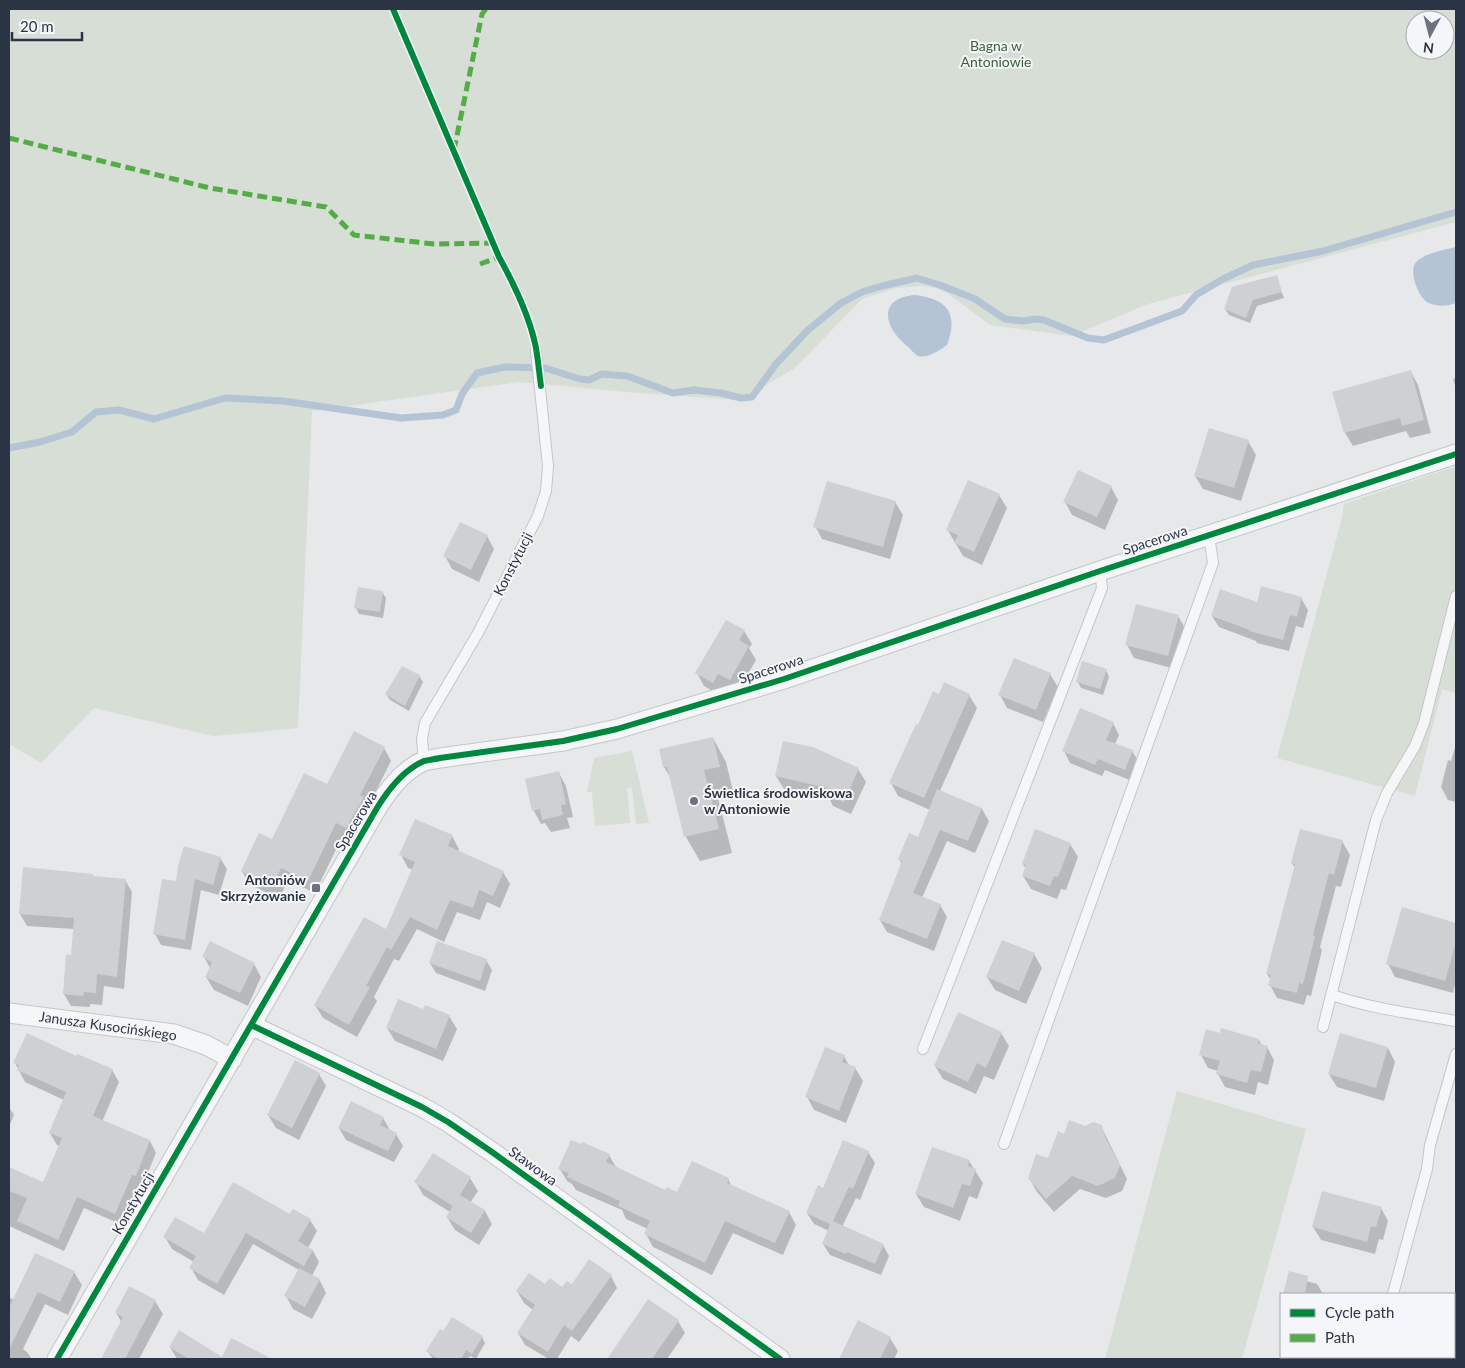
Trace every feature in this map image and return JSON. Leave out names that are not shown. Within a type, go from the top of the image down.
[{"type":"street","name":"Spacerowa","points":[[232,1058],[383,798],[405,774],[424,761],[564,741],[617,729],[784,679],[1100,571],[1456,454]]},
{"type":"street","name":"Janusza Kusocińskiego","points":[[9,1013],[174,1034],[206,1045],[232,1058]]},
{"type":"street","name":"Stawowa","points":[[251,1025],[422,1107],[448,1122],[780,1359]]},
{"type":"street","name":"Konstytucji","points":[[56,1359],[232,1058]]},
{"type":"lane","name":"Konstytucji","points":[[424,761],[422,739],[425,723],[478,633],[538,516],[546,491],[548,466],[536,351]]},
{"type":"lane","points":[[1004,1144],[1213,563],[1209,535]]},
{"type":"lane","points":[[923,1049],[1102,588],[1100,571]]},
{"type":"lane","points":[[1323,1027],[1376,820],[1387,793],[1416,746],[1424,723],[1456,596]]},
{"type":"lane","points":[[1332,995],[1346,1000],[1456,1021]]},
{"type":"lane","points":[[1394,1293],[1427,1169],[1430,1145],[1456,1054]]},
{"type":"green space","name":"Bagna w Antoniowie","points":[[9,9],[1456,9],[1456,222],[1148,304],[1072,336],[990,325],[949,294],[936,288],[922,286],[897,288],[862,299],[795,368],[740,400],[519,382],[312,411],[298,728],[213,736],[94,708],[41,763],[9,744]]},
{"type":"green space","points":[[1456,466],[1456,693],[1442,689],[1415,796],[1277,758],[1342,518],[1344,504]]},
{"type":"green space","points":[[632,751],[649,823],[636,824],[632,788],[627,789],[630,823],[595,826],[592,792],[587,792],[594,758]]},
{"type":"green space","points":[[1177,1091],[1306,1129],[1242,1359],[1105,1359]]},
{"type":"water","points":[[1456,247],[1456,303],[1443,306],[1425,301],[1418,291],[1414,278],[1413,272],[1416,262],[1429,254]]},
{"type":"water","points":[[915,295],[935,300],[942,304],[951,316],[952,324],[947,345],[933,354],[922,357],[918,356],[898,338],[892,330],[888,314],[890,307],[895,301],[903,297]]},
{"type":"building","points":[[1277,275],[1282,292],[1253,300],[1246,318],[1224,309],[1232,287]]},
{"type":"building","points":[[1411,370],[1424,420],[1402,426],[1400,418],[1344,433],[1332,392]]},
{"type":"building","points":[[1209,428],[1249,440],[1234,488],[1194,476]]},
{"type":"building","points":[[1078,470],[1112,486],[1097,517],[1063,502]]},
{"type":"building","points":[[968,480],[1000,494],[974,552],[954,543],[958,535],[946,530]]},
{"type":"building","points":[[827,481],[896,501],[883,547],[813,527]]},
{"type":"building","points":[[460,522],[488,535],[471,570],[443,556]]},
{"type":"building","points":[[1261,586],[1302,597],[1297,617],[1290,615],[1283,640],[1249,631],[1211,616],[1220,589],[1257,602]]},
{"type":"building","points":[[358,587],[383,591],[380,612],[354,608]]},
{"type":"building","points":[[1136,604],[1179,615],[1168,656],[1125,645]]},
{"type":"building","points":[[726,620],[745,630],[739,640],[749,646],[730,680],[718,674],[713,683],[695,673]]},
{"type":"building","points":[[1014,658],[1051,673],[1036,710],[998,695]]},
{"type":"building","points":[[1082,661],[1107,669],[1100,689],[1076,682]]},
{"type":"building","points":[[402,666],[420,675],[405,706],[385,694]]},
{"type":"building","points":[[944,682],[970,694],[924,798],[889,783],[933,691],[939,694]]},
{"type":"building","points":[[1080,708],[1114,722],[1106,740],[1133,750],[1125,770],[1098,759],[1095,765],[1062,751]]},
{"type":"building","points":[[354,731],[385,747],[360,795],[364,797],[346,828],[336,823],[308,881],[281,868],[272,887],[241,871],[259,833],[272,839],[304,773],[327,784]]},
{"type":"building","name":"Świetlica środowiskowa w Antoniowie","points":[[713,737],[720,767],[704,770],[719,829],[684,837],[667,767],[663,767],[659,749]]},
{"type":"building","points":[[783,741],[813,747],[859,768],[844,802],[824,793],[827,788],[775,776]]},
{"type":"building","points":[[559,771],[566,804],[561,805],[563,815],[542,820],[540,809],[532,811],[525,779]]},
{"type":"building","points":[[937,789],[982,808],[968,841],[940,830],[913,893],[941,904],[927,939],[879,920],[902,861],[898,859],[909,833],[918,837]]},
{"type":"building","points":[[415,819],[453,835],[448,846],[504,871],[493,896],[479,890],[473,908],[450,900],[437,930],[410,917],[391,950],[387,947],[366,986],[370,987],[349,1025],[314,1005],[364,917],[386,929],[415,862],[399,855]]},
{"type":"building","points":[[1035,829],[1071,843],[1058,877],[1054,876],[1050,886],[1022,876],[1026,865],[1022,864]]},
{"type":"building","points":[[1300,829],[1343,840],[1334,875],[1329,873],[1303,984],[1299,983],[1297,993],[1268,986],[1271,975],[1266,974],[1295,864],[1291,863]]},
{"type":"building","points":[[184,846],[221,857],[213,885],[195,879],[185,940],[153,934],[162,879],[176,881]]},
{"type":"building","points":[[23,867],[126,879],[117,977],[97,974],[96,993],[84,992],[83,996],[63,994],[66,954],[71,955],[74,918],[19,914]]},
{"type":"building","points":[[1402,907],[1456,923],[1456,942],[1445,981],[1386,964]]},
{"type":"building","points":[[1002,940],[1035,953],[1019,991],[986,977]]},
{"type":"building","points":[[210,941],[255,963],[240,993],[205,977],[212,962],[202,957]]},
{"type":"building","points":[[437,941],[487,959],[480,981],[429,963]]},
{"type":"building","points":[[398,999],[423,1009],[425,1005],[450,1015],[436,1049],[386,1028]]},
{"type":"building","points":[[958,1012],[1002,1032],[986,1068],[977,1063],[968,1082],[934,1066]]},
{"type":"building","points":[[1221,1028],[1259,1039],[1258,1043],[1268,1046],[1261,1072],[1251,1070],[1247,1083],[1216,1074],[1220,1061],[1199,1055],[1206,1029],[1220,1033]]},
{"type":"building","points":[[27,1033],[76,1056],[77,1054],[113,1069],[93,1116],[150,1140],[136,1176],[132,1175],[115,1214],[77,1197],[58,1240],[17,1221],[27,1198],[9,1191],[9,1167],[43,1182],[62,1138],[49,1133],[66,1092],[17,1070],[19,1065],[13,1063]]},
{"type":"building","points":[[1340,1033],[1388,1047],[1376,1088],[1328,1074]]},
{"type":"building","points":[[825,1047],[845,1055],[842,1062],[856,1067],[839,1111],[805,1097]]},
{"type":"building","points":[[295,1060],[320,1073],[292,1128],[267,1115]]},
{"type":"building","points":[[351,1101],[384,1117],[380,1125],[397,1133],[388,1151],[338,1128]]},
{"type":"building","points":[[1069,1120],[1085,1126],[1093,1122],[1102,1125],[1105,1137],[1120,1165],[1115,1178],[1098,1186],[1072,1176],[1046,1199],[1028,1178],[1036,1154],[1048,1158],[1058,1131],[1064,1134]]},
{"type":"building","points":[[571,1140],[581,1144],[582,1142],[610,1154],[606,1162],[665,1190],[667,1187],[677,1192],[692,1161],[729,1178],[727,1183],[790,1211],[775,1243],[725,1221],[705,1263],[644,1234],[650,1221],[618,1206],[620,1201],[567,1177],[569,1173],[558,1169]]},
{"type":"building","points":[[843,1140],[869,1151],[853,1189],[849,1187],[833,1221],[884,1244],[875,1264],[822,1244],[830,1224],[806,1213],[818,1185],[823,1188]]},
{"type":"building","points":[[932,1147],[970,1160],[968,1166],[976,1169],[970,1186],[962,1184],[953,1208],[915,1194]]},
{"type":"building","points":[[433,1153],[471,1177],[460,1195],[485,1210],[471,1233],[446,1217],[453,1206],[414,1182]]},
{"type":"building","points":[[233,1182],[290,1214],[293,1209],[311,1219],[298,1241],[313,1250],[304,1266],[246,1233],[217,1284],[189,1268],[196,1256],[163,1237],[175,1217],[204,1233]]},
{"type":"building","points":[[1322,1191],[1382,1207],[1376,1227],[1371,1226],[1367,1242],[1312,1227]]},
{"type":"building","points":[[35,1253],[75,1271],[60,1302],[38,1292],[9,1349],[9,1308]]},
{"type":"building","points":[[589,1259],[612,1275],[572,1331],[564,1325],[548,1352],[517,1333],[535,1305],[516,1291],[529,1273],[545,1284],[550,1278],[562,1287],[567,1281],[572,1284]]},
{"type":"building","points":[[299,1268],[320,1279],[305,1307],[284,1296]]},
{"type":"building","points":[[1289,1271],[1308,1276],[1305,1293],[1283,1293]]},
{"type":"building","points":[[129,1286],[156,1300],[125,1359],[101,1359],[123,1317],[115,1313]]},
{"type":"building","points":[[648,1299],[679,1320],[652,1359],[607,1359]]},
{"type":"building","points":[[452,1317],[483,1336],[472,1354],[466,1350],[461,1359],[438,1359],[426,1351],[440,1329],[443,1331]]},
{"type":"building","points":[[858,1320],[891,1337],[880,1359],[839,1359]]},
{"type":"building","points":[[179,1330],[222,1357],[231,1338],[272,1359],[189,1359],[169,1347]]},
{"type":"waterway","points":[[9,448],[40,442],[72,432],[96,412],[119,410],[154,419],[225,398],[283,401],[401,418],[443,415],[456,410],[462,394],[477,373],[505,367],[545,368],[589,380],[602,374],[627,376],[673,393],[694,390],[721,393],[741,398],[752,397],[776,364],[808,330],[841,303],[862,292],[917,278],[975,299],[1005,319],[1023,321],[1044,320],[1088,338],[1104,340],[1182,311],[1196,295],[1223,279],[1253,265],[1323,251],[1456,212]]},
{"type":"marked path","points":[[454,150],[482,14],[486,9]]},
{"type":"marked path","points":[[9,138],[210,188],[326,207],[354,235],[434,244],[494,243]]},
{"type":"marked path","points":[[480,264],[499,257]]},
{"type":"cycle path","points":[[393,9],[499,257],[524,310],[535,343],[541,386]]},
{"type":"cycle path","points":[[57,1359],[377,808],[397,781],[416,765],[424,761],[440,758],[563,741],[617,729],[784,679],[1100,571],[1456,454]]},
{"type":"cycle path","points":[[251,1025],[422,1107],[448,1122],[780,1359]]},
{"type":"place","name":"Świetlica środowiskowa w Antoniowie","points":[[694,801]]},
{"type":"place","name":"Antoniów Skrzyżowanie","points":[[316,888]]}]
